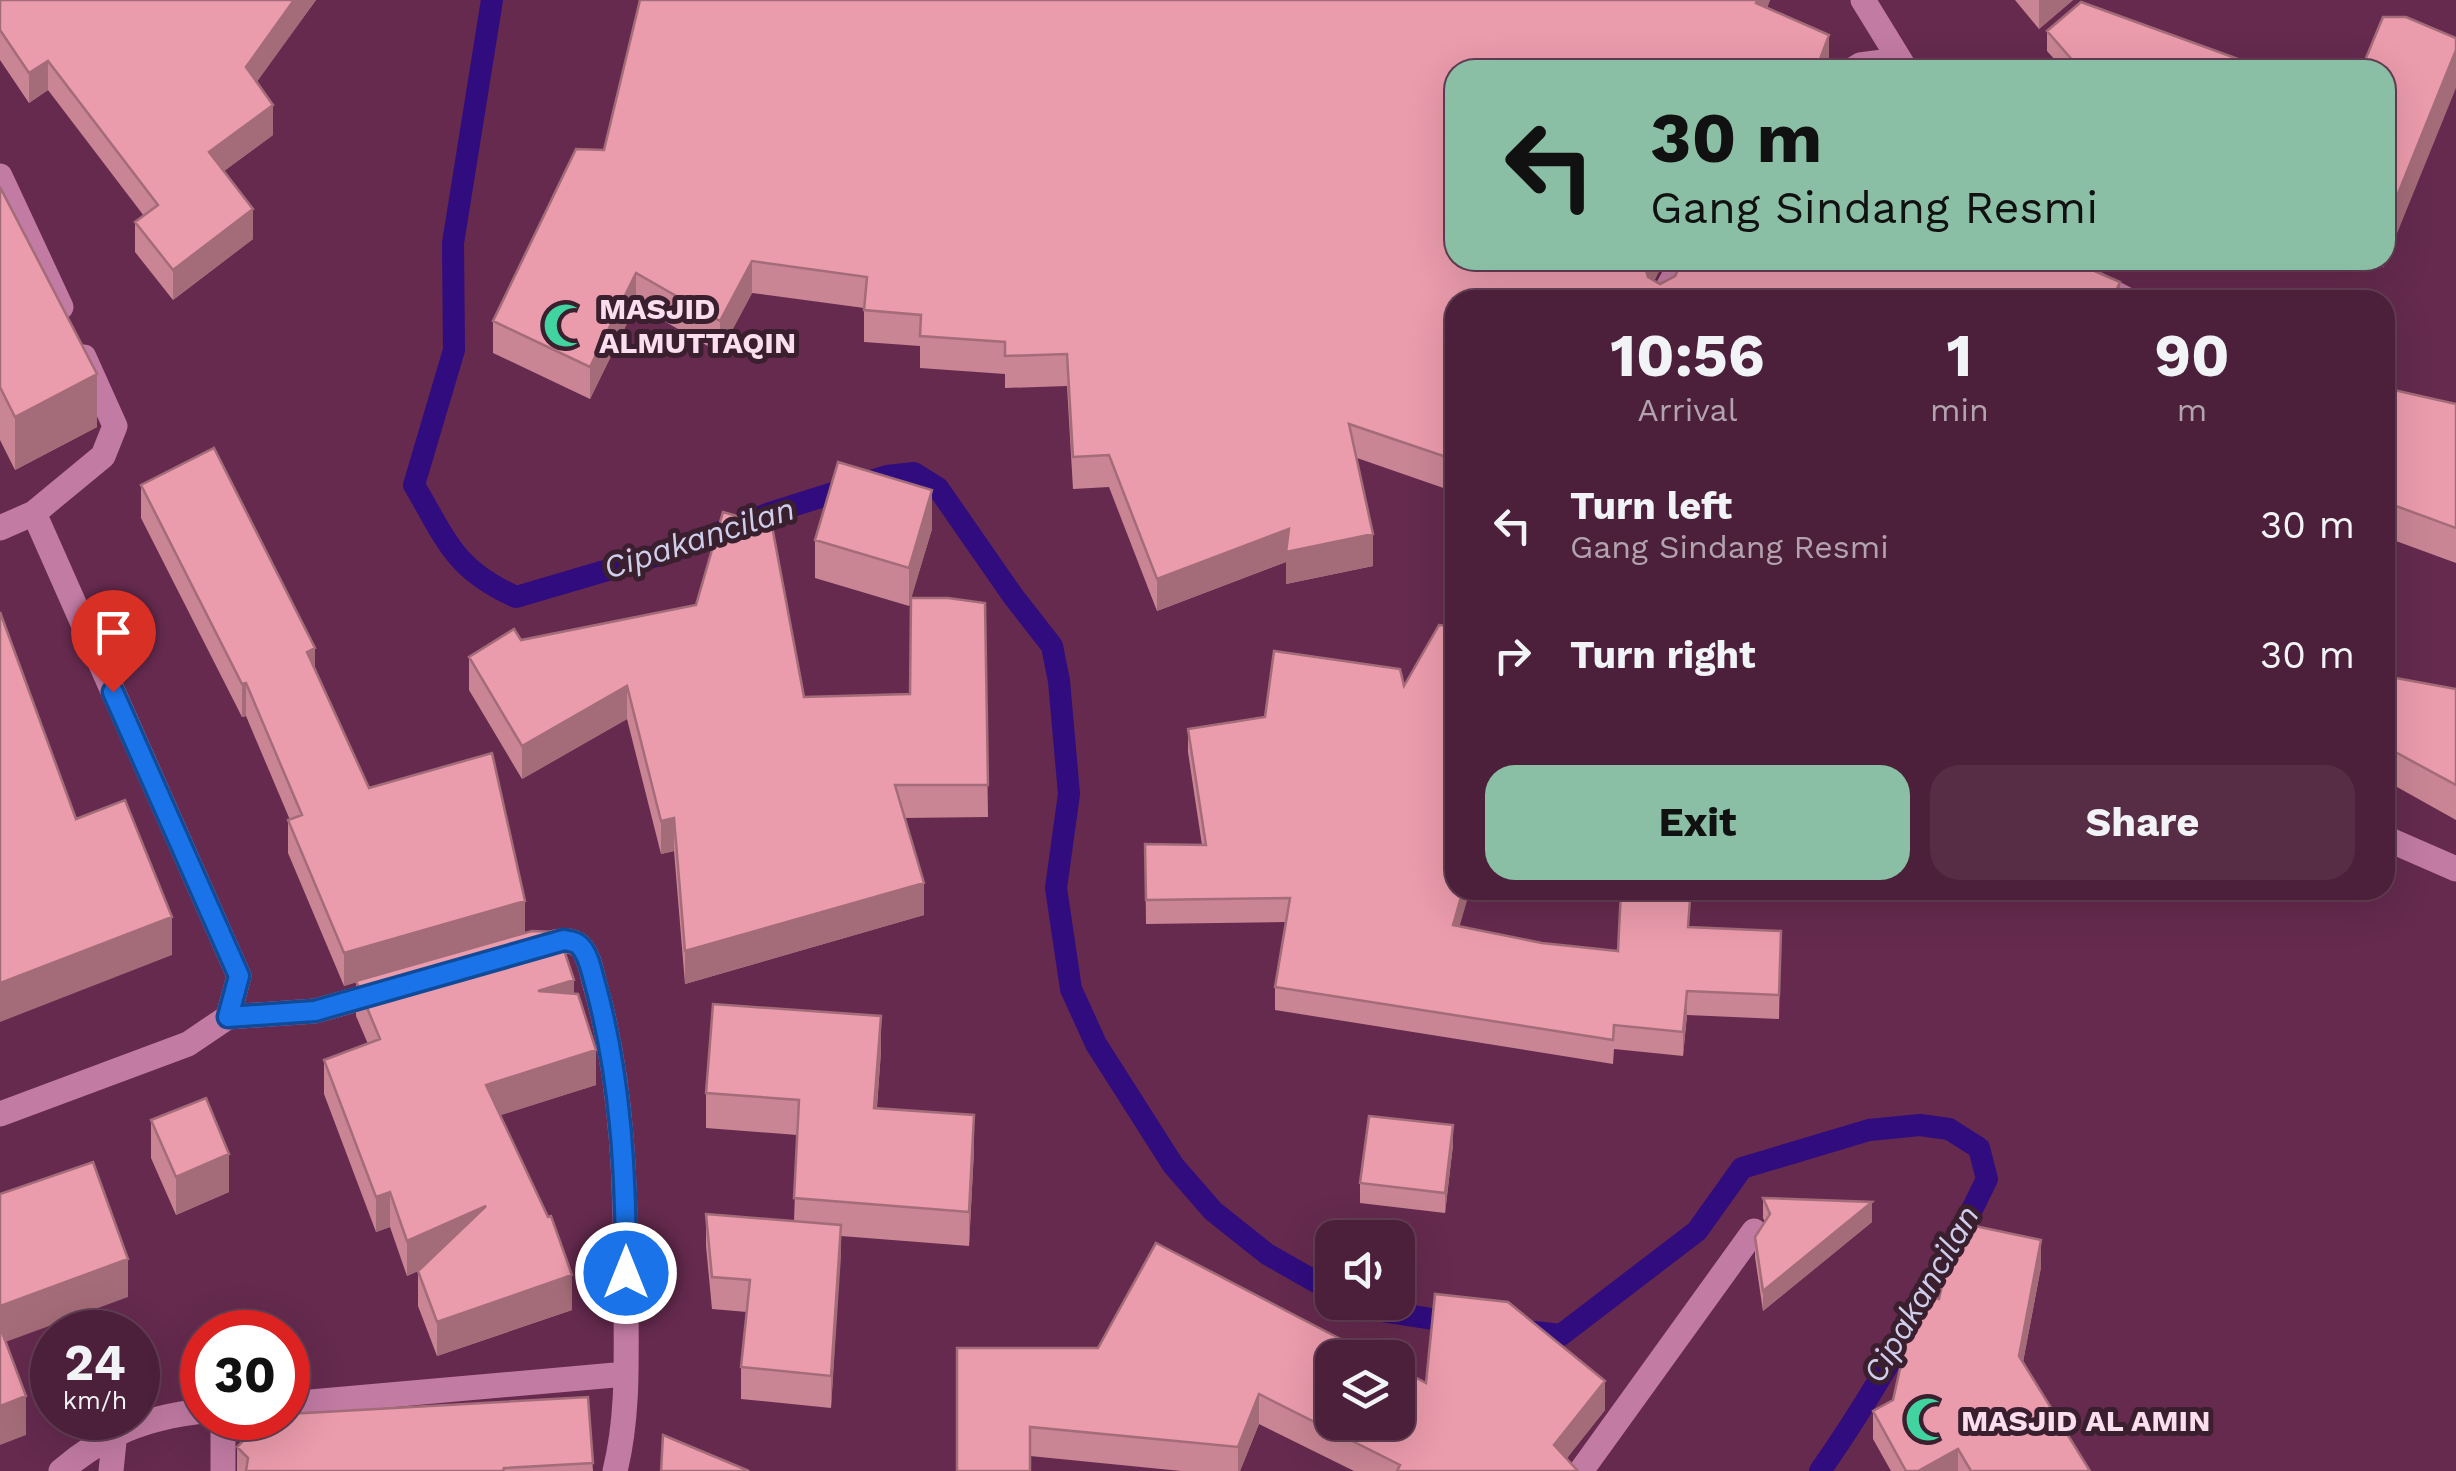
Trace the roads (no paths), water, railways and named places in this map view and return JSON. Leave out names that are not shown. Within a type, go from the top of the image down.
[{"type":"street","points":[[1863,0],[1899,60]]},
{"type":"street","points":[[0,176],[115,426],[103,456],[34,514],[0,528]]},
{"type":"street","points":[[2070,270],[2109,290]]},
{"type":"street","points":[[34,514],[239,976],[228,1017]]},
{"type":"street","points":[[2395,842],[2456,869]]},
{"type":"street","points":[[507,957],[564,940],[573,942],[587,956],[614,1072],[626,1172],[626,1374],[623,1437],[615,1471]]},
{"type":"street","points":[[0,1114],[188,1044],[228,1017],[315,1011],[411,984]]},
{"type":"street","points":[[1581,1471],[1754,1231]]},
{"type":"street","points":[[310,1402],[626,1374]]},
{"type":"street","points":[[61,1471],[104,1440]]},
{"type":"street","points":[[111,1471],[114,1440]]},
{"type":"street","points":[[223,1440],[223,1471]]},
{"type":"waterway","name":"Cipakancilan","points":[[492,0],[453,243],[454,350],[414,485],[444,538],[479,576],[516,597],[666,553],[770,513],[887,476],[914,473],[938,488],[1052,646],[1069,794],[1056,888],[1071,989],[1096,1044],[1173,1165],[1213,1211],[1267,1254],[1315,1281]]},
{"type":"waterway","name":"Cipakancilan","points":[[1516,1330],[1561,1335],[1697,1231],[1742,1168],[1869,1130],[1920,1125],[1949,1129],[1979,1148],[1987,1179],[1909,1328],[1820,1471]]},
{"type":"waterway","name":"Cipakancilan","points":[[1415,1316],[1459,1323]]},
{"type":"place","name":"MASJID ALMUTTAQIN","points":[[566,325]]},
{"type":"place","name":"MASJID AL AMIN","points":[[1928,1420]]}]
